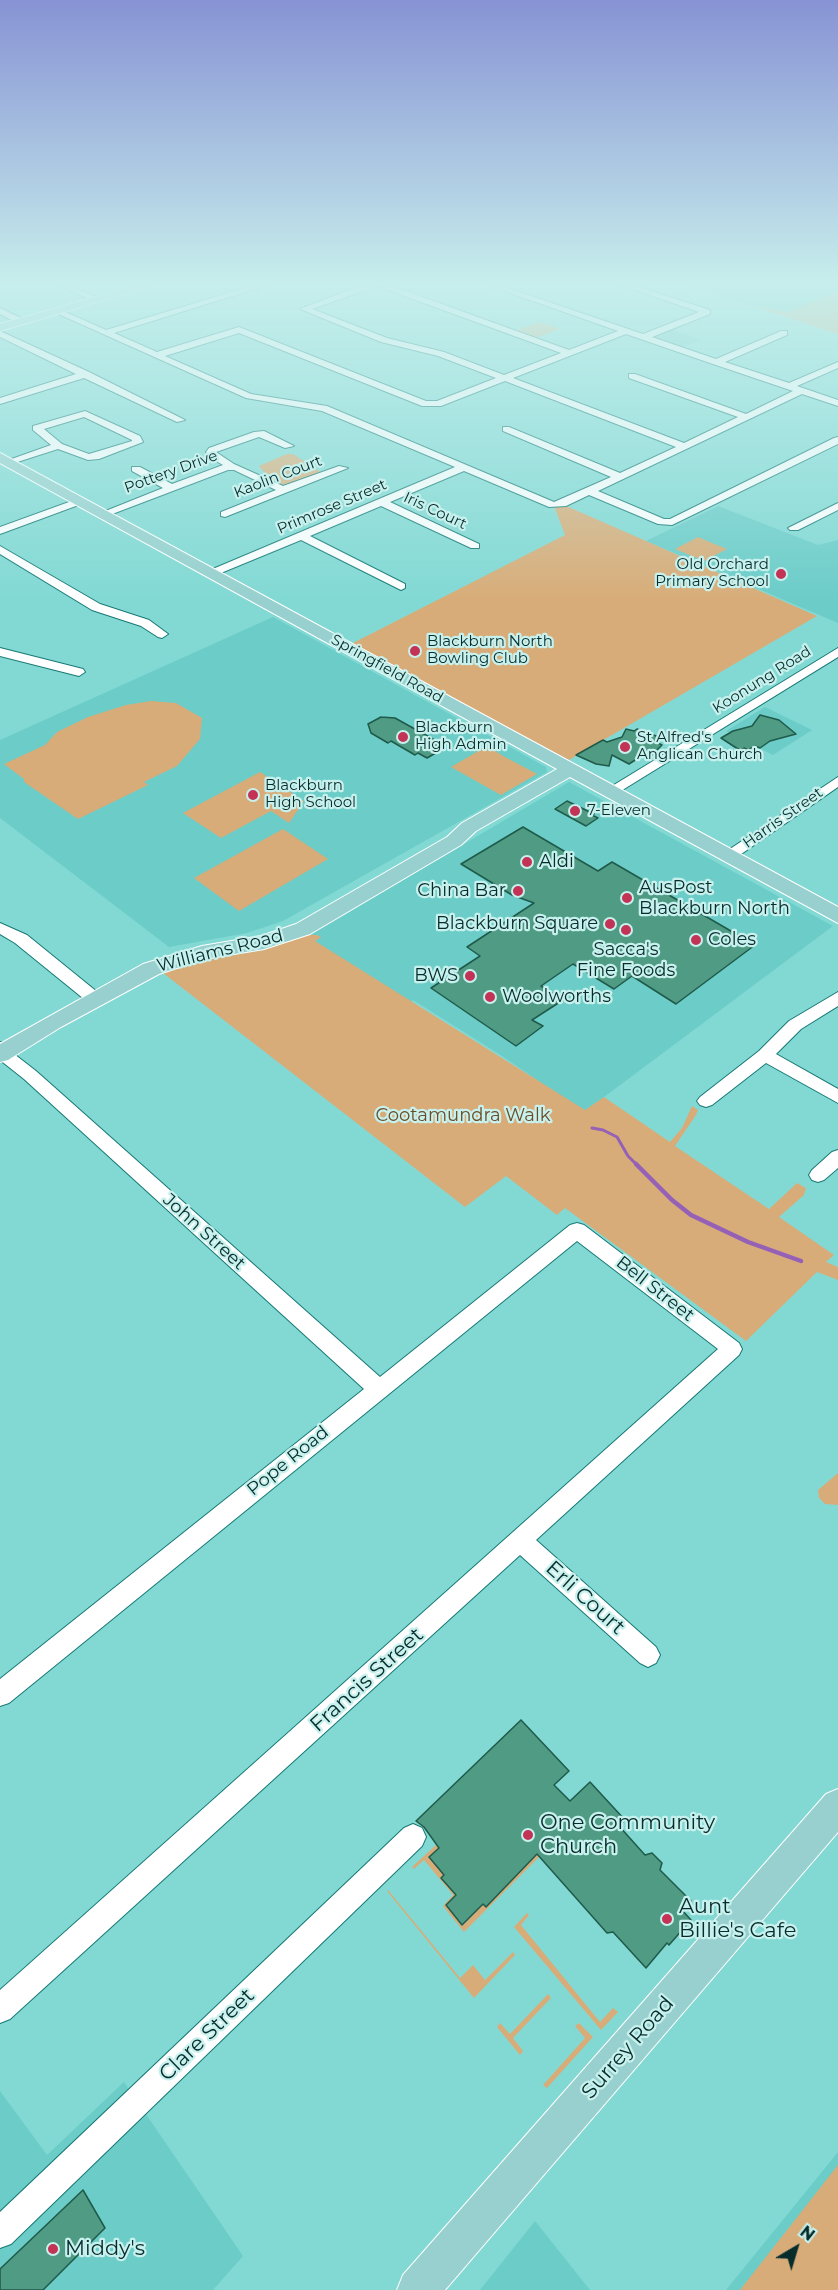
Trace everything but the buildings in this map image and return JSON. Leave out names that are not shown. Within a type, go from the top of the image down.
[{"type":"main road","name":"Springfield Road","points":[[7,465],[80,501],[838,916]]},
{"type":"main road","name":"Williams Road","points":[[2,1050],[156,963],[277,939],[316,922],[366,887],[430,849],[454,841],[469,827],[571,769]]},
{"type":"main road","name":"Surrey Road","points":[[418,2290],[838,1806]]},
{"type":"street","points":[[0,401],[41,389]]},
{"type":"street","points":[[115,389],[180,420]]},
{"type":"street","points":[[233,389],[249,396],[324,408],[552,507],[686,447],[801,391]]},
{"type":"street","points":[[387,389],[425,404],[438,404],[478,389]]},
{"type":"street","points":[[535,389],[686,447]]},
{"type":"street","points":[[668,389],[746,417]]},
{"type":"street","points":[[796,389],[838,403]]},
{"type":"street","points":[[0,391],[12,398]]},
{"type":"street","points":[[7,465],[57,446],[88,457],[99,456],[138,442],[136,438],[84,414],[36,428],[50,437],[57,446]]},
{"type":"street","points":[[506,429],[621,477]]},
{"type":"street","points":[[227,467],[229,464],[213,455],[211,452],[213,450],[258,434],[264,434],[289,446]]},
{"type":"street","points":[[589,491],[662,522],[672,522],[833,448],[838,440]]},
{"type":"street","name":"Pottery Drive","points":[[103,514],[227,467],[236,467],[282,489]]},
{"type":"street","name":"Kaolin Court","points":[[225,514],[279,493],[282,489],[291,488],[342,468]]},
{"type":"street","name":"Primrose Street","points":[[212,573],[462,468]]},
{"type":"street","points":[[136,470],[171,488]]},
{"type":"street","points":[[0,531],[80,501]]},
{"type":"street","name":"Iris Court","points":[[382,502],[475,546]]},
{"type":"street","points":[[794,528],[838,506]]},
{"type":"street","points":[[302,536],[401,586]]},
{"type":"street","points":[[0,549],[96,607],[145,623],[162,634]]},
{"type":"street","points":[[0,652],[79,672]]},
{"type":"street","name":"Koonung Road","points":[[611,791],[837,654]]},
{"type":"street","name":"Harris Street","points":[[729,856],[838,781]]},
{"type":"street","points":[[0,927],[110,987]]},
{"type":"street","points":[[706,1101],[765,1055],[795,1025],[838,998]]},
{"type":"street","name":"John Street","points":[[2,1050],[378,1388]]},
{"type":"street","points":[[765,1055],[838,1097]]},
{"type":"street","points":[[818,1174],[838,1157]]},
{"type":"street","name":"Pope Road","points":[[0,1694],[577,1230]]},
{"type":"street","name":"Bell Street","points":[[577,1230],[732,1349]]},
{"type":"street","name":"Francis Street","points":[[0,2009],[732,1349]]},
{"type":"street","name":"Erli Court","points":[[521,1541],[648,1655]]},
{"type":"street","name":"Clare Street","points":[[0,2233],[413,1837]]},
{"type":"shaded area","name":"Old Orchard Primary School","points":[[718,506],[818,545],[838,540],[838,623],[646,541]]},
{"type":"shaded area","name":"Blackburn High School","points":[[273,617],[546,767],[547,772],[283,921],[247,933],[169,947],[0,818],[0,740]]},
{"type":"shaded area","points":[[765,707],[812,730],[773,755],[726,731]]},
{"type":"shaded area","name":"Blackburn Square","points":[[569,782],[833,926],[584,1112],[502,1056],[413,1000],[409,1003],[305,938]]},
{"type":"shaded area","points":[[124,2082],[243,2256],[213,2290],[0,2290],[0,2091],[47,2155]]},
{"type":"shaded area","points":[[838,2152],[838,2290],[726,2290]]},
{"type":"shaded area","points":[[535,2221],[590,2290],[480,2290]]},
{"type":"green space","points":[[287,454],[293,454],[322,473],[285,486],[268,477],[259,466]]},
{"type":"green space","points":[[564,505],[817,616],[569,760],[351,644],[565,535],[554,506]]},
{"type":"green space","points":[[698,537],[727,549],[704,561],[675,549]]},
{"type":"green space","points":[[151,701],[176,703],[202,718],[200,739],[177,766],[144,782],[148,785],[78,819],[24,782],[24,779],[4,764],[45,745],[57,732],[88,717],[126,705]]},
{"type":"green space","points":[[487,746],[537,774],[501,795],[451,767]]},
{"type":"green space","points":[[260,772],[304,801],[289,823],[271,811],[221,838],[183,813]]},
{"type":"green space","points":[[283,829],[328,859],[239,911],[194,878]]},
{"type":"green space","name":"Cootamundra Walk","points":[[307,935],[321,937],[315,941],[585,1110],[604,1097],[670,1142],[682,1128],[692,1106],[698,1110],[696,1115],[675,1146],[769,1209],[797,1183],[806,1188],[804,1195],[779,1217],[834,1255],[826,1262],[838,1267],[838,1280],[817,1272],[746,1341],[565,1208],[557,1215],[506,1176],[465,1207],[163,973],[209,959],[264,950]]},
{"type":"green space","points":[[838,1473],[838,1505],[825,1504],[819,1498],[818,1490]]},
{"type":"green space","points":[[436,1845],[439,1848],[430,1858],[444,1875],[441,1878],[456,1895],[446,1905],[462,1926],[483,1904],[486,1907],[540,1851],[540,1856],[464,1932],[443,1906],[453,1895],[424,1860],[414,1869],[412,1867]]},
{"type":"green space","points":[[388,1890],[460,1978],[473,1965],[485,1980],[513,1952],[515,1955],[474,1998]]},
{"type":"green space","points":[[527,1913],[529,1915],[521,1925],[600,2022],[613,2008],[618,2012],[601,2030],[514,1927]]},
{"type":"green space","points":[[548,1994],[551,1998],[513,2038],[523,2051],[520,2055],[497,2027],[500,2023],[510,2034]]},
{"type":"green space","points":[[579,2023],[593,2037],[547,2088],[543,2085],[585,2038],[575,2026]]},
{"type":"green space","points":[[838,2165],[838,2290],[740,2290]]},
{"type":"waterway","points":[[592,1128],[603,1130],[617,1137],[628,1156],[672,1200],[691,1215],[748,1242],[801,1261]]},
{"type":"place","name":"Old Orchard Primary School","points":[[781,574]]},
{"type":"place","name":"Blackburn North Bowling Club","points":[[415,651]]},
{"type":"place","name":"Blackburn High Admin","points":[[403,737]]},
{"type":"place","name":"St Alfred's Anglican Church","points":[[625,747]]},
{"type":"place","name":"Blackburn High School","points":[[253,795]]},
{"type":"place","name":"7-Eleven","points":[[575,811]]},
{"type":"place","name":"Aldi","points":[[527,862]]},
{"type":"place","name":"China Bar","points":[[518,891]]},
{"type":"place","name":"AusPost Blackburn North","points":[[627,898]]},
{"type":"place","name":"Blackburn Square","points":[[610,924]]},
{"type":"place","name":"Sacca's Fine Foods","points":[[626,930]]},
{"type":"place","name":"Coles","points":[[696,940]]},
{"type":"place","name":"BWS","points":[[470,976]]},
{"type":"place","name":"Woolworths","points":[[490,997]]},
{"type":"place","name":"One Community Church","points":[[528,1835]]},
{"type":"place","name":"Aunt Billie's Cafe","points":[[667,1919]]},
{"type":"place","name":"Middy's","points":[[53,2249]]}]
